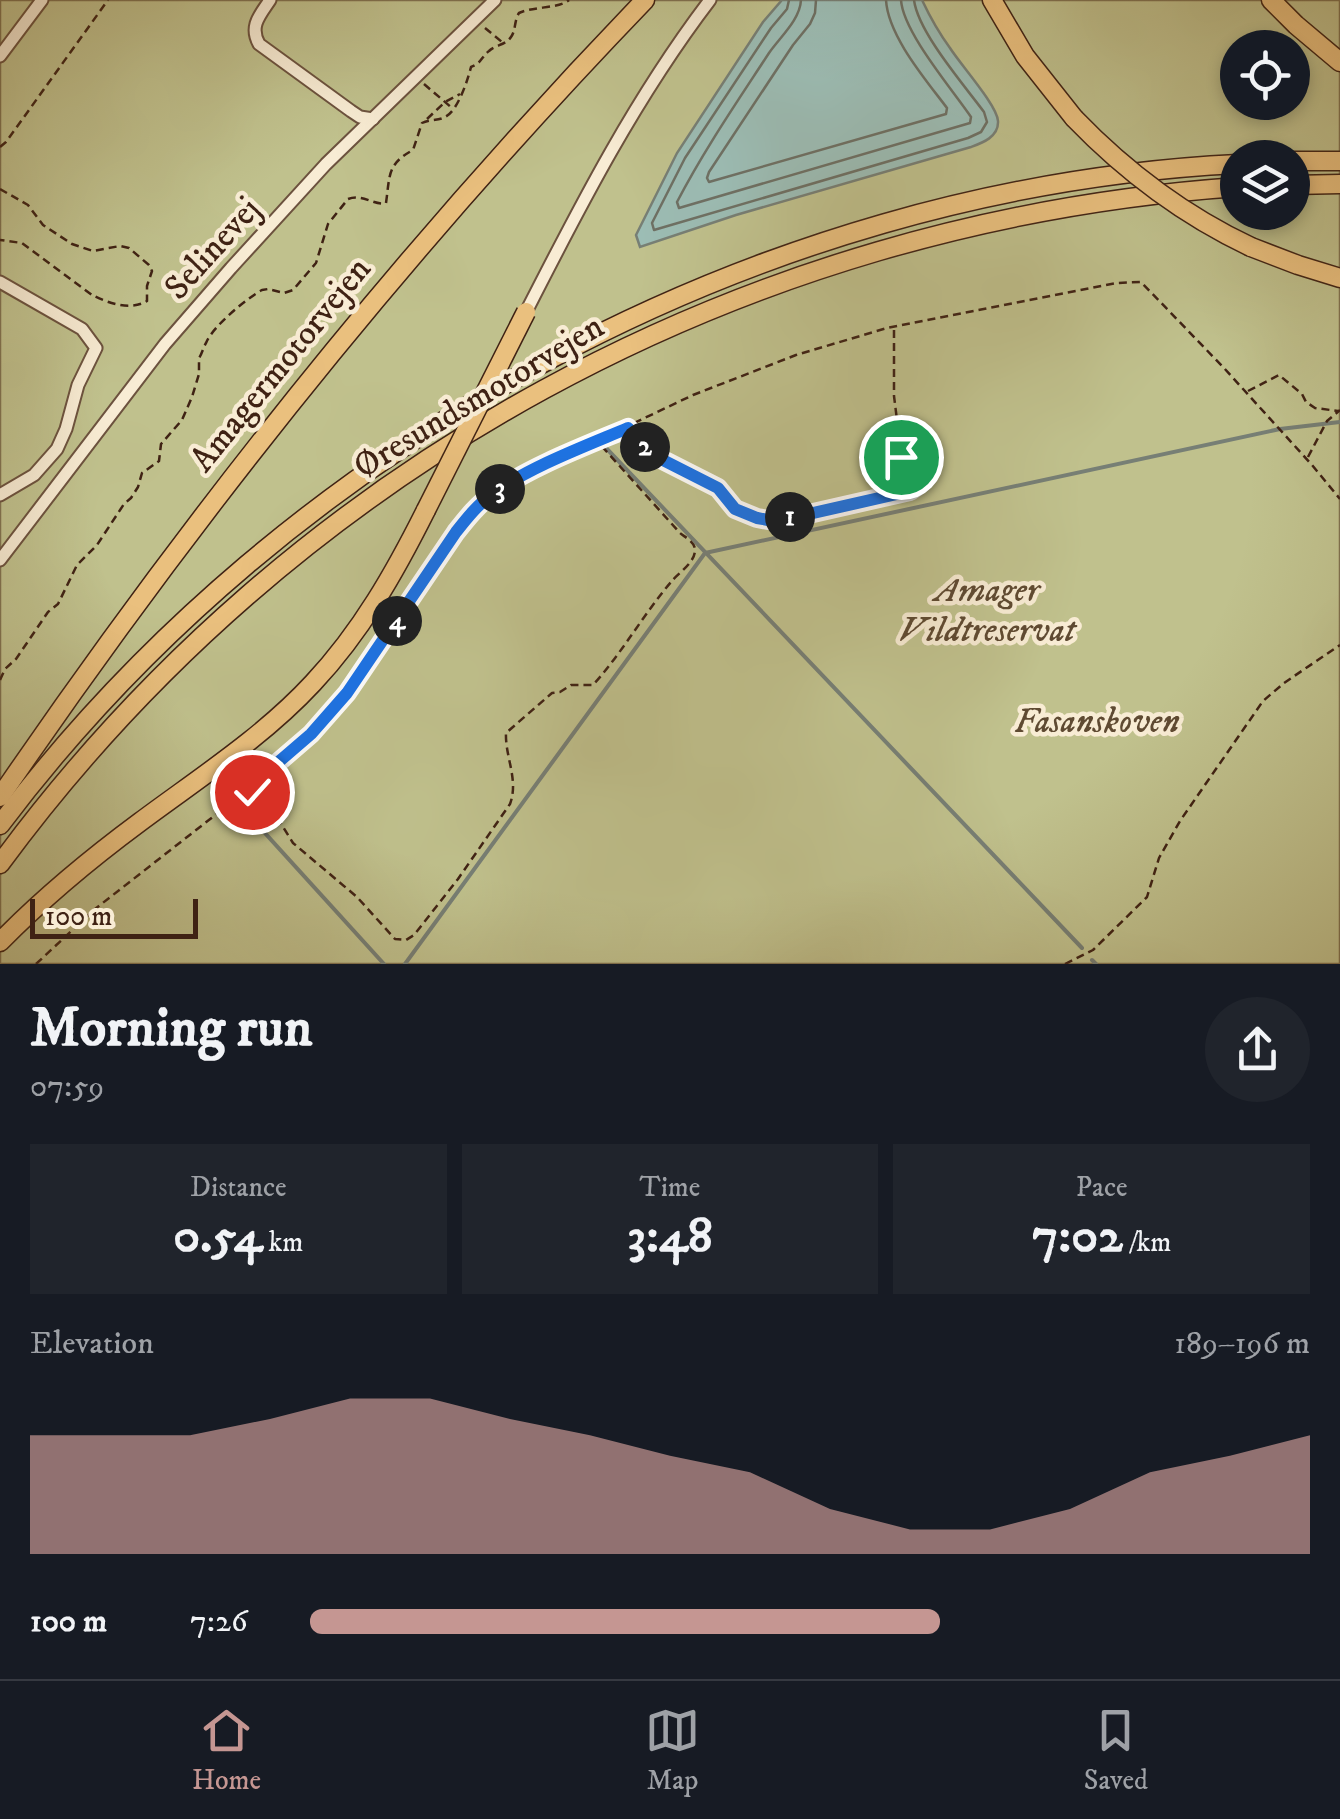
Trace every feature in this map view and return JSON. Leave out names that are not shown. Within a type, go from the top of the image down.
[{"type":"highway","name":"Amagermotorvejen","points":[[0,797],[177,548],[330,352],[460,199],[645,0]]},
{"type":"highway","points":[[992,0],[1025,56],[1074,118],[1159,194],[1191,216],[1251,247],[1340,278]]},
{"type":"highway","points":[[1271,0],[1340,62]]},
{"type":"highway","points":[[1310,161],[1340,160]]},
{"type":"highway","name":"Øresundsmotorvejen","points":[[0,825],[105,700],[175,629],[250,562],[411,441],[541,364],[692,291],[866,229],[1062,184],[1220,165]]},
{"type":"highway","points":[[1310,184],[1340,184]]},
{"type":"highway","name":"Øresundsmotorvejen","points":[[0,864],[114,724],[262,582],[426,459],[559,380],[698,314],[868,253],[1068,206],[1220,188]]},
{"type":"highway","points":[[0,942],[74,873],[256,736],[312,684],[345,646],[394,572],[526,312]]},
{"type":"street","points":[[0,56],[42,0]]},
{"type":"street","points":[[270,0],[254,29],[259,44],[360,117],[373,119]]},
{"type":"street","name":"Selinevej","points":[[2,556],[165,344],[314,177],[495,0]]},
{"type":"street","points":[[526,312],[618,138],[710,0]]},
{"type":"street","points":[[0,282],[82,329],[96,348],[78,385],[57,449],[34,475],[0,495]]},
{"type":"path","points":[[0,147],[108,0]]},
{"type":"path","points":[[426,120],[445,117],[453,109],[467,86],[471,67],[512,36],[518,14],[563,5],[569,0]]},
{"type":"path","points":[[483,26],[503,44]]},
{"type":"path","points":[[423,83],[453,109]]},
{"type":"path","points":[[0,680],[48,612],[58,604],[71,574],[131,498],[142,474],[159,461],[161,444],[182,420],[192,397],[199,374],[198,358],[206,341],[256,293],[268,289],[284,293],[293,290],[316,263],[328,224],[348,198],[358,196],[386,203],[394,163],[413,150],[418,130],[426,120],[461,93]]},
{"type":"path","points":[[0,189],[28,205],[43,225],[72,244],[94,251],[129,248],[150,265],[146,301],[141,305],[122,305],[103,300],[22,243],[0,240]]},
{"type":"path","points":[[36,964],[95,909],[311,734],[347,693],[456,532],[495,492],[693,395],[796,355],[894,327],[1141,282],[1246,392],[1340,499]]},
{"type":"path","points":[[628,428],[651,454],[718,488],[735,509],[757,518],[800,516],[910,491],[916,487],[916,472],[901,457],[894,440],[894,327]]},
{"type":"path","points":[[1246,392],[1278,376],[1315,408],[1339,411]]},
{"type":"path","points":[[1307,459],[1327,421],[1339,411]]},
{"type":"path","points":[[246,790],[280,822],[292,844],[357,896],[395,938],[406,940],[414,935],[510,804],[514,783],[506,733],[552,694],[571,686],[593,685],[694,556],[693,544],[597,441]]},
{"type":"path","points":[[1065,964],[1093,950],[1147,897],[1159,858],[1180,821],[1262,701],[1340,645]]},
{"type":"green space","points":[[0,0],[1340,0],[1340,964],[0,964]]},
{"type":"water","points":[[782,0],[922,0],[942,37],[991,105],[998,121],[996,131],[971,147],[640,247],[636,235],[677,153],[763,22]]},
{"type":"waterway","points":[[405,964],[705,553],[1280,429],[1340,422]]},
{"type":"waterway","points":[[607,449],[1082,948]]},
{"type":"waterway","points":[[243,809],[384,964]]},
{"type":"waterway","points":[[1092,960],[1096,964]]},
{"type":"route","points":[[252,792],[246,790],[311,734],[347,693],[474,510],[495,492],[527,474],[628,428],[651,454],[718,488],[735,509],[768,520],[910,491],[916,487],[916,472],[901,457]]},
{"type":"park label","name":"Amager Vildtreservat","points":[[987,611]]},
{"type":"park label","name":"Fasanskoven","points":[[1097,722]]}]
